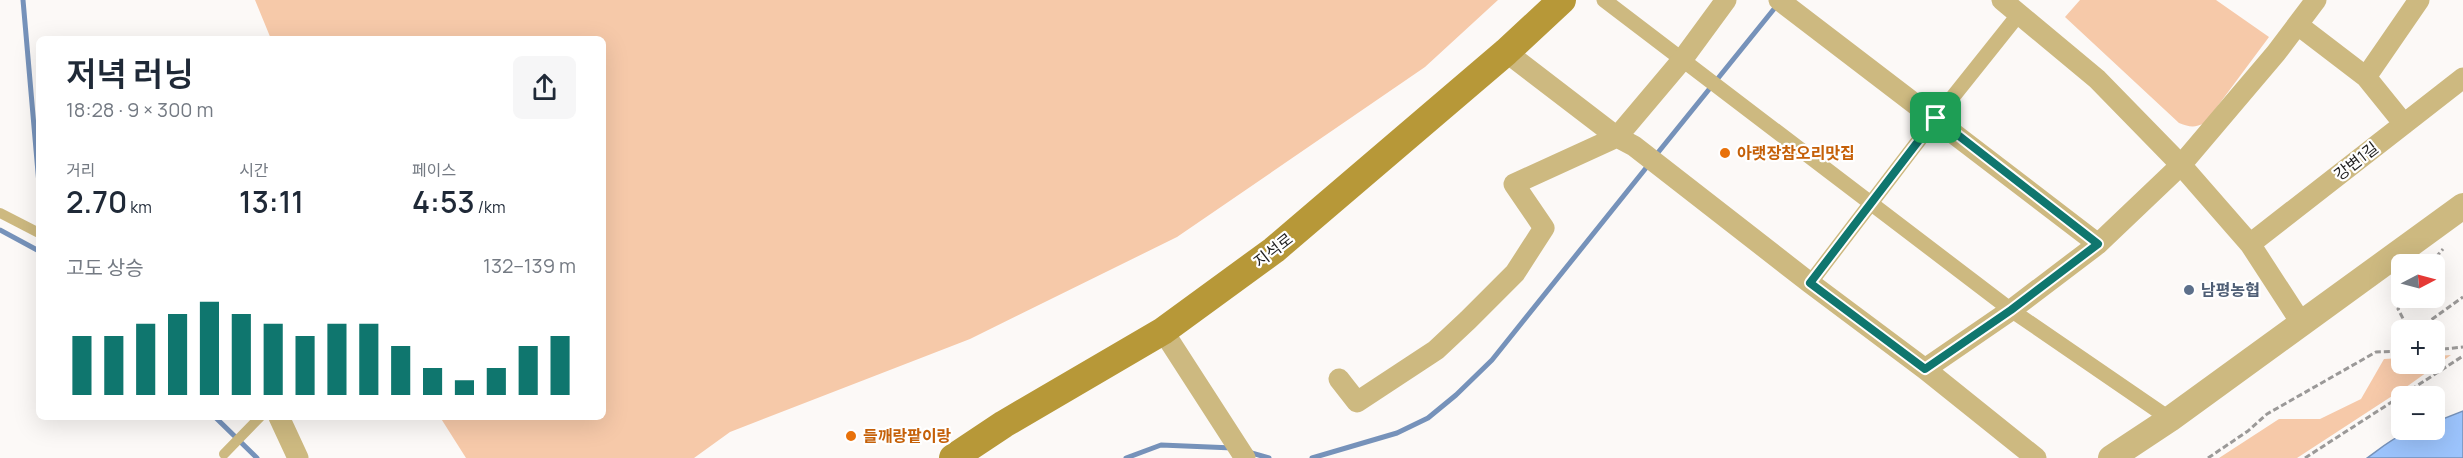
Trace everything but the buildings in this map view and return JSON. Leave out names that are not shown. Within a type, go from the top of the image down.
[{"type":"main road","name":"지석로","points":[[953,458],[1004,424],[1163,331],[1283,244],[1506,52],[1562,0]]},
{"type":"street","points":[[1604,0],[2011,310],[2170,419]]},
{"type":"street","points":[[1339,379],[1357,402],[1436,350],[1515,273],[1544,228],[1514,184],[1626,142],[1688,64],[1726,0]]},
{"type":"street","points":[[1779,0],[2098,244]]},
{"type":"street","points":[[2002,0],[2097,79],[2181,165],[2250,244],[2302,324]]},
{"type":"street","points":[[1925,369],[2011,310],[2098,244],[2181,165],[2298,25],[2316,0]]},
{"type":"street","points":[[2366,77],[2418,0]]},
{"type":"street","points":[[1810,283],[2019,14]]},
{"type":"street","points":[[2298,25],[2366,77],[2404,124]]},
{"type":"street","points":[[1506,52],[1925,369],[2036,458]]},
{"type":"street","name":"강변1길","points":[[2250,244],[2463,78]]},
{"type":"street","points":[[2111,458],[2170,419],[2463,206]]},
{"type":"street","points":[[1163,331],[1245,458]]},
{"type":"street","points":[[280,420],[298,458]]},
{"type":"lane","points":[[0,213],[36,231]]},
{"type":"lane","points":[[225,452],[257,420]]},
{"type":"path","points":[[2431,320],[2463,297]]},
{"type":"path","points":[[2445,349],[2463,347]]},
{"type":"path","points":[[2208,458],[2248,431],[2267,414],[2376,352],[2391,351]]},
{"type":"path","points":[[2305,458],[2463,356]]},
{"type":"shaded area","points":[[255,0],[1498,0],[1425,67],[1177,237],[970,339],[730,432],[694,458],[466,458],[442,420],[606,420],[606,36],[270,36]]},
{"type":"shaded area","points":[[2080,0],[2216,0],[2269,37],[2205,123],[2189,126],[2179,123],[2065,17]]},
{"type":"shaded area","points":[[2384,359],[2391,359],[2391,374],[2424,374],[2407,386],[2391,386],[2391,397],[2297,458],[2219,458],[2279,419],[2320,419],[2361,399]]},
{"type":"water","points":[[2463,411],[2463,458],[2367,458],[2393,440],[2445,440],[2445,418]]},
{"type":"waterway","points":[[23,0],[36,150]]},
{"type":"waterway","points":[[1656,155],[1778,4]]},
{"type":"waterway","points":[[1312,458],[1397,433],[1428,418],[1456,395],[1492,360],[1650,163]]},
{"type":"waterway","points":[[0,230],[36,249]]},
{"type":"waterway","points":[[218,420],[257,458]]},
{"type":"waterway","points":[[1126,458],[1161,445],[1233,448]]},
{"type":"waterway","points":[[1248,452],[1269,458]]},
{"type":"place","name":"아랫장참오리맛집","points":[[1725,153]]},
{"type":"place","name":"남평농협","points":[[2189,290]]},
{"type":"place","name":"들깨랑팥이랑","points":[[851,436]]},
{"type":"route","points":[[1936,118],[2098,244],[2011,310],[1925,369],[1810,283],[1936,118]]}]
